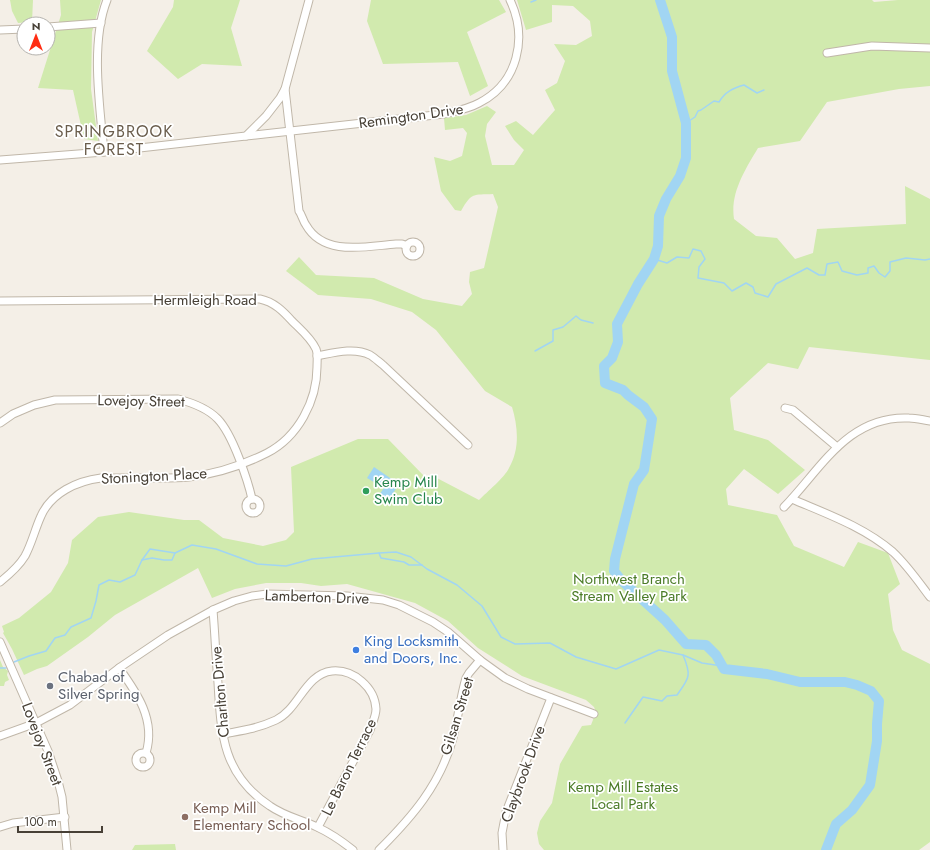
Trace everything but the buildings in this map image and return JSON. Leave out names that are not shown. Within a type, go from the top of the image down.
[{"type":"street","points":[[104,152],[99,98],[97,52],[101,23],[107,0]]},
{"type":"street","points":[[246,136],[266,116],[280,98],[285,88],[309,0]]},
{"type":"street","name":"Remington Drive","points":[[0,160],[104,152],[444,114],[469,108],[496,93],[511,72],[517,56],[519,41],[518,26],[510,0]]},
{"type":"street","points":[[56,26],[101,23]]},
{"type":"street","points":[[0,30],[16,29]]},
{"type":"street","points":[[827,53],[872,46],[930,48]]},
{"type":"street","points":[[285,88],[289,131],[300,211],[306,226],[315,236],[328,244],[337,246],[351,247],[396,244],[407,246]]},
{"type":"street","name":"Hermleigh Road","points":[[0,301],[260,299],[274,304],[310,339],[316,350],[317,356]]},
{"type":"street","points":[[317,356],[346,351],[364,352],[371,356],[383,365],[468,445]]},
{"type":"street","name":"Stonington Place","points":[[0,582],[13,571],[25,555],[42,514],[50,503],[62,492],[75,484],[101,478],[188,477],[214,473],[241,464],[276,447],[288,437],[301,421],[309,406],[317,375],[317,356]]},
{"type":"street","name":"Lovejoy Street","points":[[0,423],[13,414],[34,405],[54,400],[178,399],[198,405],[209,411],[224,426],[233,442],[250,488],[252,499]]},
{"type":"street","points":[[785,408],[793,410],[837,447]]},
{"type":"street","points":[[784,507],[837,447],[856,431],[872,424],[888,420],[908,418],[930,420]]},
{"type":"street","points":[[792,499],[856,527],[872,536],[892,551],[906,565],[930,597]]},
{"type":"street","name":"Lamberton Drive","points":[[0,736],[36,723],[70,705],[119,668],[168,635],[213,610],[234,601],[267,594],[347,596],[383,600],[399,604],[433,622],[448,632],[480,660],[506,678],[528,689],[594,714]]},
{"type":"street","name":"Charlton Drive","points":[[213,610],[220,719],[224,742],[230,760],[239,776],[251,792],[271,807],[318,827],[353,850]]},
{"type":"street","name":"Lovejoy Street","points":[[0,642],[48,750],[58,781],[62,797],[67,850]]},
{"type":"street","name":"Gilsan Street","points":[[379,850],[419,807],[432,786],[452,740],[466,678],[480,660]]},
{"type":"street","points":[[119,668],[134,689],[144,709],[149,735],[149,744],[146,753]]},
{"type":"street","name":"Le Baron Terrace","points":[[223,734],[258,727],[277,719],[295,704],[309,683],[332,671],[350,674],[365,683],[374,699],[376,709],[370,730],[318,827]]},
{"type":"street","name":"Claybrook Drive","points":[[503,850],[502,833],[506,812],[551,698]]},
{"type":"street","points":[[0,827],[13,823],[64,817]]},
{"type":"green space","points":[[10,0],[33,0],[32,16],[16,16],[16,19],[12,11]]},
{"type":"green space","points":[[60,0],[101,0],[92,32],[91,89],[98,141],[84,139],[73,90],[38,88],[48,56],[56,56],[56,31],[61,15]]},
{"type":"green space","points":[[174,0],[240,0],[231,28],[242,66],[202,64],[178,79],[147,51],[173,7]]},
{"type":"green space","points":[[371,0],[499,0],[506,12],[467,32],[488,86],[470,96],[458,62],[383,64],[367,21]]},
{"type":"green space","name":"Northwest Branch Stream Valley Park","points":[[517,0],[872,0],[874,2],[930,0],[930,86],[899,89],[827,102],[800,141],[758,148],[736,191],[733,209],[734,219],[756,236],[777,238],[795,259],[813,253],[817,229],[906,224],[905,186],[930,199],[930,360],[809,347],[798,369],[768,363],[730,398],[734,430],[768,440],[805,470],[778,494],[744,469],[726,489],[728,505],[777,515],[794,546],[844,567],[858,542],[888,553],[900,584],[888,594],[893,630],[902,650],[930,664],[930,842],[919,850],[544,850],[539,844],[537,833],[540,821],[552,803],[560,764],[582,726],[591,725],[596,712],[594,707],[586,700],[522,676],[478,648],[448,621],[415,603],[347,584],[321,586],[301,583],[266,583],[235,589],[212,598],[198,568],[115,615],[88,637],[47,666],[24,675],[3,633],[2,626],[19,618],[51,592],[68,563],[72,540],[98,517],[129,512],[184,520],[199,520],[223,538],[263,546],[286,540],[294,532],[291,467],[358,439],[388,439],[426,478],[433,476],[479,500],[504,476],[513,461],[517,438],[516,422],[512,407],[485,391],[436,330],[412,312],[371,299],[318,295],[286,271],[299,257],[316,275],[374,278],[423,299],[462,306],[472,294],[469,282],[470,272],[484,268],[498,207],[493,194],[481,194],[468,200],[461,211],[455,210],[441,191],[434,157],[450,161],[462,156],[467,133],[463,128],[445,130],[444,118],[466,115],[487,106],[496,112],[487,124],[485,136],[492,165],[514,165],[524,150],[514,140],[505,126],[516,121],[533,135],[555,110],[545,90],[557,83],[565,61],[554,44],[576,45],[592,36],[590,21],[573,6],[552,5],[552,22],[526,30]]},
{"type":"green space","points":[[0,660],[3,667],[8,671],[7,675],[9,680],[5,682],[4,686],[0,686]]},
{"type":"green space","points":[[175,844],[176,850],[132,850],[135,845]]},
{"type":"water","points":[[374,467],[399,484],[388,501],[379,495],[384,488],[367,478]]},
{"type":"waterway","points":[[531,2],[536,0]]},
{"type":"waterway","points":[[660,0],[672,37],[672,71],[686,123],[686,158],[680,176],[666,199],[659,216],[658,246],[654,259],[638,284],[617,324],[618,342],[612,358],[604,366],[605,383],[623,390],[644,407],[652,419],[644,470],[634,484],[615,559],[614,571],[621,580],[665,620],[686,644],[706,645],[716,655],[724,669],[767,674],[800,682],[845,682],[871,691],[879,701],[877,741],[870,785],[852,810],[836,824],[826,850]]},
{"type":"waterway","points":[[686,123],[695,117],[698,111],[714,101],[719,102],[727,93],[736,88],[744,85],[757,93],[764,90]]},
{"type":"waterway","points":[[654,259],[667,263],[677,257],[689,258],[693,249],[701,251],[705,259],[699,267],[698,278],[724,283],[732,291],[746,283],[753,287],[755,293],[768,297],[776,284],[807,268],[819,275],[825,275],[827,264],[838,262],[842,271],[857,275],[868,273],[868,268],[874,266],[879,273],[885,277],[890,271],[890,262],[906,258],[925,260],[930,259]]},
{"type":"waterway","points":[[535,351],[553,341],[553,330],[563,327],[576,316],[581,320],[593,323]]},
{"type":"waterway","points":[[14,662],[46,651],[55,638],[65,635],[71,627],[91,618],[99,585],[109,580],[120,582],[135,575],[142,560],[150,549],[175,553],[192,545],[216,549],[257,564],[286,566],[312,559],[396,552],[411,557],[427,569],[457,585],[482,606],[501,637],[515,644],[550,643],[576,657],[616,669],[659,650],[683,655],[702,663],[722,666]]},
{"type":"waterway","points":[[142,560],[152,558],[172,560],[175,553]]},
{"type":"waterway","points":[[379,553],[381,558],[404,562],[409,565],[422,565]]},
{"type":"waterway","points":[[625,723],[643,697],[662,701],[667,696],[677,695],[688,676],[688,668],[683,655]]},
{"type":"waterway","points":[[0,668],[6,668]]},
{"type":"place","name":"Kemp Mill Swim Club","points":[[366,491]]},
{"type":"place","name":"King Locksmith and Doors, Inc.","points":[[356,650]]},
{"type":"place","name":"Chabad of Silver Spring","points":[[50,686]]},
{"type":"place","name":"Kemp Mill Elementary School","points":[[185,817]]},
{"type":"district","name":"SPRINGBROOK FOREST","points":[[114,140]]},
{"type":"park label","name":"Kemp Mill Estates Local Park","points":[[623,796]]}]
